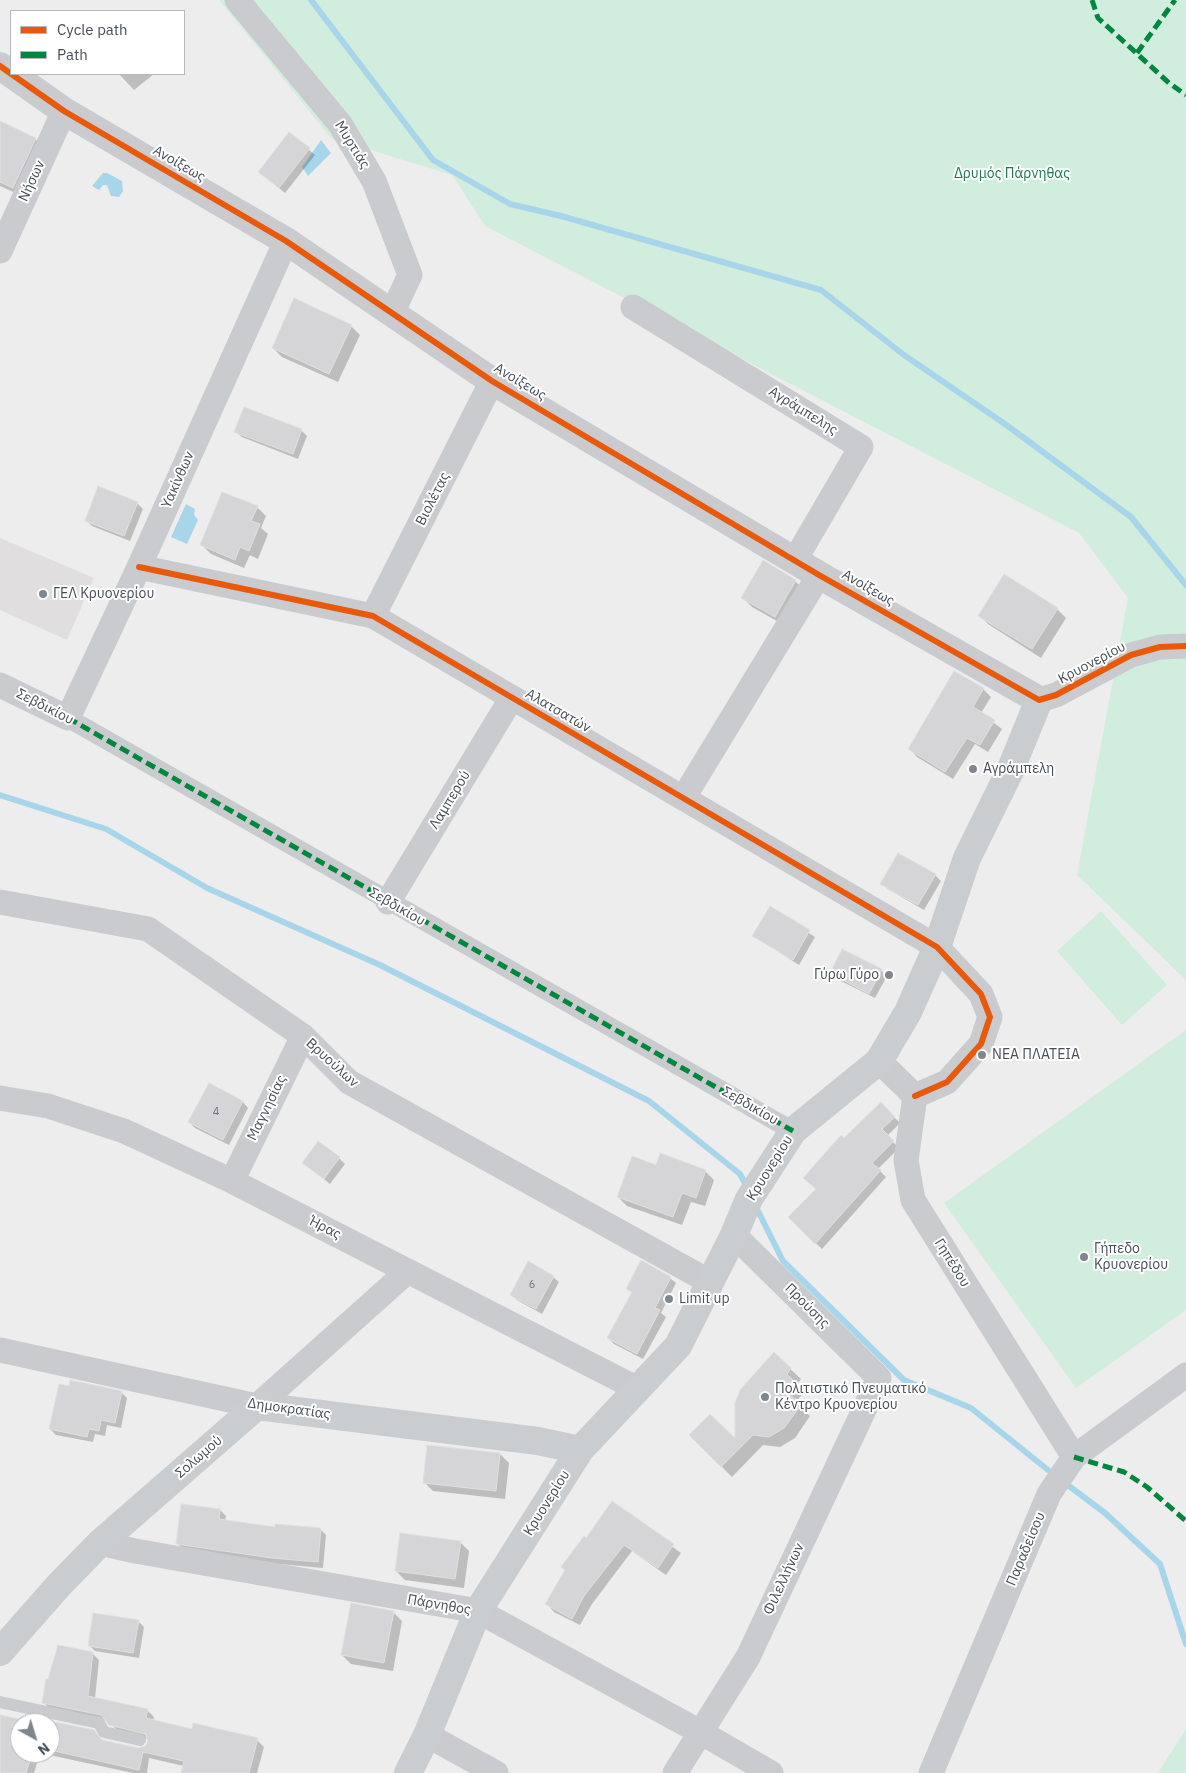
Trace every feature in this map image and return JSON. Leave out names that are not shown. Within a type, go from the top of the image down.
[{"type":"main road","name":"Κρυονερίου","points":[[408,1773],[427,1735],[478,1611],[580,1450],[678,1346],[734,1235],[749,1199],[793,1131],[879,1061],[908,1012],[937,947],[967,858],[1010,771],[1039,700]]},
{"type":"main road","name":"Δημοκρατίας","points":[[257,1406],[538,1441],[580,1450]]},
{"type":"main road","name":"Σολωμού","points":[[0,1652],[59,1585],[100,1543],[257,1406]]},
{"type":"street","name":"Μυρτιάς","points":[[236,0],[340,124],[374,181],[410,275],[392,313]]},
{"type":"street","name":"Ανοίξεως","points":[[13,75],[64,111],[286,241],[492,381],[819,575],[1039,700]]},
{"type":"street","name":"Νήσων","points":[[0,250],[64,111]]},
{"type":"street","name":"Υακίνθων","points":[[68,718],[139,567],[286,241]]},
{"type":"street","name":"Αγράμπελης","points":[[633,307],[861,447],[795,560]]},
{"type":"street","name":"Βιολέτας","points":[[374,616],[492,381]]},
{"type":"street","name":"Αλατσατών","points":[[139,567],[374,616],[511,699],[684,797],[937,947],[981,994],[990,1018],[981,1044],[947,1082],[915,1096]]},
{"type":"street","points":[[684,797],[819,575]]},
{"type":"street","name":"Κρυονερίου","points":[[1039,700],[1056,695],[1130,655],[1160,647],[1186,646]]},
{"type":"street","name":"Σεβδικίου","points":[[0,685],[68,718],[793,1131]]},
{"type":"street","name":"Λαμπερού","points":[[388,902],[511,699]]},
{"type":"street","name":"Βρυούλων","points":[[0,902],[148,929],[303,1036],[350,1082],[710,1282]]},
{"type":"street","name":"Μαγνησίας","points":[[232,1181],[303,1036]]},
{"type":"street","points":[[879,1061],[915,1096]]},
{"type":"street","name":"Γηπέδου","points":[[915,1096],[906,1160],[913,1200],[1074,1457]]},
{"type":"street","name":"Ήρας","points":[[0,1098],[48,1106],[124,1131],[232,1181],[638,1389]]},
{"type":"street","name":"Προύσης","points":[[734,1235],[879,1378]]},
{"type":"street","name":"Σολωμού","points":[[257,1406],[408,1271]]},
{"type":"street","name":"Δημοκρατίας","points":[[0,1350],[257,1406]]},
{"type":"street","name":"Παραδείσου","points":[[931,1773],[1049,1494],[1074,1457],[1186,1375]]},
{"type":"street","name":"Φιλελλήνων","points":[[675,1773],[702,1733],[748,1657],[879,1378]]},
{"type":"street","name":"Πάρνηθος","points":[[100,1543],[478,1611],[702,1733],[771,1773]]},
{"type":"street","points":[[427,1735],[496,1773]]},
{"type":"lane","points":[[0,1702],[99,1723],[104,1732],[140,1740]]},
{"type":"shaded area","name":"ΓΕΛ Κρυονερίου","points":[[0,538],[94,578],[67,640],[0,610]]},
{"type":"green space","name":"Δρυμός Πάρνηθας","points":[[219,0],[1186,0],[1186,980],[1077,875],[1128,598],[1079,533],[485,226],[452,175],[331,138]]},
{"type":"green space","points":[[1101,911],[1167,985],[1122,1025],[1057,951]]},
{"type":"green space","name":"Γήπεδο Κρυονερίου","points":[[1186,1030],[1186,1310],[1076,1388],[944,1203]]},
{"type":"green space","points":[[1186,1729],[1186,1773],[1158,1773]]},
{"type":"water","points":[[321,140],[331,153],[308,176],[302,167]]},
{"type":"water","points":[[103,173],[107,173],[122,181],[123,191],[119,197],[111,196],[107,185],[103,185],[99,190],[92,186]]},
{"type":"water","points":[[186,504],[195,509],[194,515],[198,520],[187,544],[171,537]]},
{"type":"building","points":[[0,121],[36,138],[13,188],[0,182]]},
{"type":"building","points":[[289,132],[310,148],[279,188],[258,172]]},
{"type":"building","points":[[294,298],[352,325],[329,374],[272,348]]},
{"type":"building","points":[[244,407],[302,429],[293,454],[234,432]]},
{"type":"building","points":[[98,486],[138,502],[124,536],[85,521]]},
{"type":"building","points":[[222,492],[258,506],[251,521],[260,524],[249,551],[240,547],[235,560],[200,545]]},
{"type":"building","points":[[763,560],[796,580],[775,617],[741,598]]},
{"type":"building","points":[[1004,574],[1058,608],[1032,649],[978,616]]},
{"type":"building","points":[[954,671],[984,688],[973,707],[995,720],[980,745],[967,738],[945,772],[908,749]]},
{"type":"building","points":[[898,853],[936,874],[918,905],[880,884]]},
{"type":"building","points":[[770,906],[810,930],[793,960],[752,936]]},
{"type":"building","points":[[842,949],[882,969],[869,994],[830,973]]},
{"type":"building","points":[[209,1083],[243,1101],[223,1140],[188,1122]]},
{"type":"building","points":[[881,1102],[895,1117],[882,1129],[894,1141],[872,1163],[881,1170],[815,1244],[788,1217],[816,1189],[803,1178],[841,1135],[844,1138]]},
{"type":"building","points":[[318,1141],[340,1157],[324,1179],[302,1163]]},
{"type":"building","points":[[660,1153],[706,1170],[696,1198],[682,1193],[673,1217],[617,1197],[632,1156],[656,1165]]},
{"type":"building","points":[[641,1260],[671,1277],[655,1308],[660,1310],[637,1354],[607,1338],[632,1292],[626,1289]]},
{"type":"building","points":[[528,1261],[554,1276],[536,1309],[510,1295]]},
{"type":"building","name":"Πολιτιστικό Πνευματικό Κέντρο Κρυονερίου","points":[[774,1352],[791,1368],[787,1374],[794,1381],[786,1391],[801,1405],[784,1428],[769,1437],[753,1435],[721,1467],[689,1435],[710,1414],[735,1438],[735,1403],[740,1390]]},
{"type":"building","points":[[70,1380],[122,1391],[115,1423],[101,1420],[99,1431],[89,1429],[87,1437],[49,1429],[59,1384],[69,1386]]},
{"type":"building","points":[[427,1445],[500,1453],[496,1491],[423,1483]]},
{"type":"building","points":[[612,1501],[674,1544],[658,1568],[624,1545],[584,1596],[572,1619],[545,1604],[565,1570],[561,1567],[584,1536],[586,1538]]},
{"type":"building","points":[[181,1504],[220,1509],[219,1519],[275,1527],[275,1524],[321,1528],[318,1562],[272,1558],[176,1544]]},
{"type":"building","points":[[400,1533],[461,1541],[455,1579],[395,1571]]},
{"type":"building","points":[[351,1603],[394,1611],[384,1663],[341,1655]]},
{"type":"building","points":[[93,1613],[139,1620],[133,1653],[88,1646]]},
{"type":"building","points":[[58,1645],[93,1652],[88,1696],[148,1709],[146,1718],[192,1729],[193,1723],[258,1738],[249,1773],[181,1773],[184,1761],[143,1752],[139,1770],[60,1752],[60,1723],[94,1730],[102,1740],[138,1748],[146,1746],[148,1741],[145,1734],[109,1725],[101,1715],[42,1703],[46,1679],[48,1679]]},
{"type":"building","points":[[0,1715],[10,1717],[10,1763],[29,1763],[26,1773],[0,1773]]},
{"type":"waterway","points":[[311,0],[433,160],[510,204],[561,216],[821,290],[904,355],[1005,424],[1131,517],[1186,585]]},
{"type":"waterway","points":[[0,795],[106,829],[207,888],[380,965],[649,1101],[740,1174],[747,1187]]},
{"type":"waterway","points":[[755,1205],[783,1261],[904,1380],[971,1408],[1048,1470]]},
{"type":"waterway","points":[[1069,1486],[1105,1513],[1160,1564],[1186,1644]]},
{"type":"marked path","points":[[1092,0],[1098,18],[1169,83],[1186,95]]},
{"type":"marked path","points":[[1137,53],[1175,0]]},
{"type":"marked path","points":[[68,718],[793,1131]]},
{"type":"marked path","points":[[1074,1457],[1124,1472],[1147,1487],[1186,1521]]},
{"type":"cycle path","points":[[0,66],[10,73]]},
{"type":"cycle path","points":[[13,75],[64,111],[286,241],[492,381],[819,575],[1039,700],[1056,695],[1131,655],[1160,647],[1186,646]]},
{"type":"cycle path","points":[[139,567],[373,616],[937,947],[981,994],[990,1017],[981,1044],[947,1082],[915,1096]]},
{"type":"place","name":"ΓΕΛ Κρυονερίου","points":[[43,594]]},
{"type":"place","name":"Αγράμπελη","points":[[973,769]]},
{"type":"place","name":"Γύρω Γύρο","points":[[889,975]]},
{"type":"place","name":"ΝΕΑ ΠΛΑΤΕΙΑ","points":[[982,1055]]},
{"type":"place","name":"Γήπεδο Κρυονερίου","points":[[1084,1257]]},
{"type":"place","name":"Limit up","points":[[669,1299]]},
{"type":"place","name":"Πολιτιστικό Πνευματικό Κέντρο Κρυονερίου","points":[[765,1397]]}]
